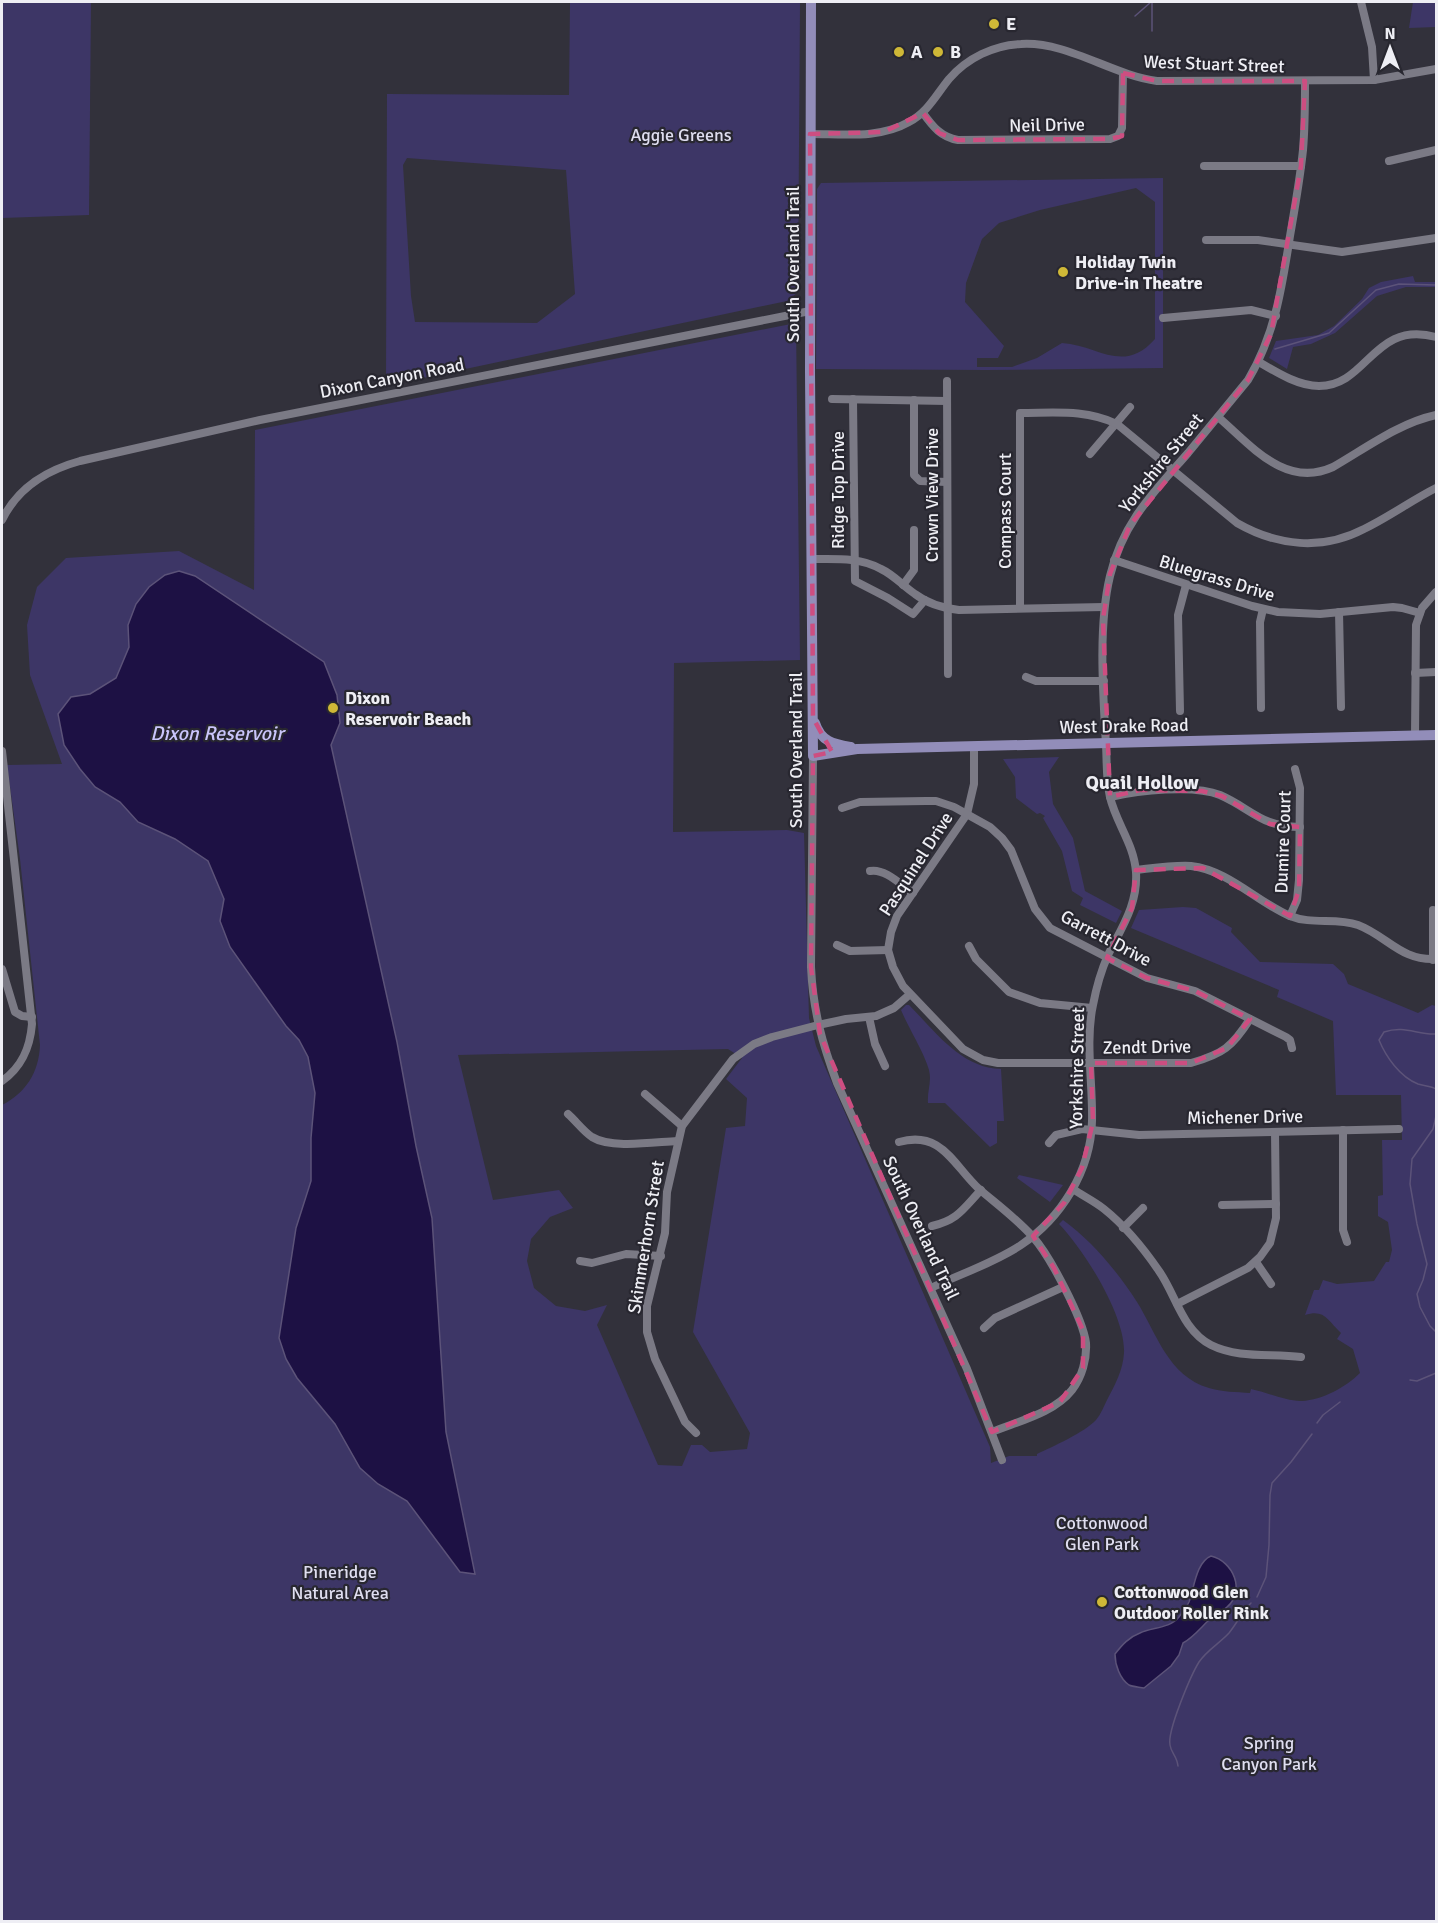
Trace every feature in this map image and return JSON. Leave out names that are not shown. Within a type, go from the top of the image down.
[{"type":"main road","name":"South Overland Trail","points":[[811,2],[810,311],[813,756]]},
{"type":"main road","points":[[813,718],[818,731],[826,740],[858,749]]},
{"type":"main road","name":"West Drake Road","points":[[813,756],[858,749],[1437,735]]},
{"type":"street","points":[[1361,2],[1372,47],[1374,80]]},
{"type":"street","name":"West Stuart Street","points":[[810,134],[872,134],[909,123],[923,113],[950,78],[964,65],[982,54],[1008,45],[1047,46],[1123,73],[1157,81],[1374,80],[1437,69]]},
{"type":"street","name":"Neil Drive","points":[[923,113],[939,133],[950,139],[1110,139],[1118,136],[1122,128],[1123,73]]},
{"type":"street","name":"Yorkshire Street","points":[[930,1288],[1009,1252],[1033,1237],[1059,1209],[1073,1189],[1087,1155],[1092,1129],[1092,1008],[1107,958],[1132,908],[1136,893],[1136,870],[1131,847],[1110,797],[1104,681],[1104,607],[1114,560],[1140,507],[1218,417],[1248,380],[1259,362],[1276,316],[1289,245],[1305,126],[1305,81]]},
{"type":"street","points":[[1389,161],[1437,150]]},
{"type":"street","points":[[1204,166],[1301,166]]},
{"type":"street","points":[[1206,240],[1258,240],[1342,252],[1437,238]]},
{"type":"street","points":[[1163,318],[1251,310],[1276,316]]},
{"type":"street","name":"Dixon Canyon Road","points":[[2,520],[13,502],[32,483],[53,470],[80,461],[260,420],[810,311]]},
{"type":"street","points":[[1259,362],[1310,386],[1328,385],[1343,379],[1391,340],[1413,333],[1437,337]]},
{"type":"street","name":"Crown View Drive","points":[[947,381],[948,674]]},
{"type":"street","points":[[832,399],[947,401]]},
{"type":"street","name":"Ridge Top Drive","points":[[853,399],[855,581],[913,614],[925,600]]},
{"type":"street","points":[[914,400],[914,475],[918,480],[924,482],[947,482]]},
{"type":"street","points":[[1090,454],[1130,407]]},
{"type":"street","name":"Compass Court","points":[[1020,608],[1020,413],[1080,413],[1095,415],[1117,424]]},
{"type":"street","points":[[1218,417],[1277,466],[1292,472],[1307,474],[1324,471],[1390,433],[1419,419],[1437,415]]},
{"type":"street","points":[[1117,424],[1237,523],[1262,536],[1296,544],[1323,542],[1364,530],[1437,488]]},
{"type":"street","points":[[903,585],[914,570],[914,530]]},
{"type":"street","points":[[812,559],[854,560],[880,568],[925,600],[958,610],[1104,607]]},
{"type":"street","name":"Bluegrass Drive","points":[[1114,560],[1263,609],[1305,614],[1394,607],[1420,613]]},
{"type":"street","points":[[1180,711],[1178,615],[1186,585]]},
{"type":"street","points":[[1415,735],[1414,636],[1420,613],[1437,592]]},
{"type":"street","points":[[1261,708],[1260,622],[1263,609]]},
{"type":"street","points":[[1339,612],[1341,707]]},
{"type":"street","points":[[1415,673],[1437,672]]},
{"type":"street","points":[[1026,676],[1036,681],[1104,681]]},
{"type":"street","name":"Pasquinel Drive","points":[[888,950],[894,924],[967,814],[974,784],[974,746]]},
{"type":"street","points":[[2,751],[32,1017],[32,1036],[24,1057],[10,1075],[2,1081]]},
{"type":"street","name":"South Overland Trail","points":[[813,756],[811,968],[812,993],[818,1025],[837,1083],[967,1369],[1002,1460]]},
{"type":"street","name":"Dumire Court","points":[[1290,916],[1299,890],[1300,788],[1295,769]]},
{"type":"street","points":[[1110,797],[1140,790],[1202,791],[1222,796],[1270,824],[1300,827]]},
{"type":"street","name":"Garrett Drive","points":[[842,808],[860,801],[926,801],[946,804],[967,814],[990,827],[1002,838],[1011,850],[1035,909],[1043,920],[1058,933],[1147,978],[1195,991],[1286,1037],[1290,1040],[1292,1048]]},
{"type":"street","points":[[1136,870],[1180,866],[1203,868],[1290,916],[1307,921],[1343,922],[1358,925],[1403,953],[1435,960],[1433,910]]},
{"type":"street","points":[[870,872],[875,870],[883,873],[913,893]]},
{"type":"street","points":[[837,945],[850,951],[888,950],[897,977],[909,995]]},
{"type":"street","points":[[969,946],[976,959],[1009,992],[1040,1003],[1092,1008]]},
{"type":"street","points":[[2,969],[15,1012],[22,1016],[32,1017]]},
{"type":"street","name":"Skimmerhorn Street","points":[[696,1433],[685,1422],[655,1359],[647,1332],[649,1296],[661,1256],[665,1233],[667,1192],[682,1125],[733,1059],[746,1048],[764,1039],[818,1025],[869,1017],[894,1008],[909,995]]},
{"type":"street","name":"Zendt Drive","points":[[909,995],[963,1049],[983,1060],[998,1063],[1191,1063],[1211,1057],[1227,1048],[1239,1037],[1250,1019]]},
{"type":"street","points":[[869,1017],[875,1044],[885,1066]]},
{"type":"street","points":[[645,1094],[682,1125]]},
{"type":"street","name":"Skimmerhorn Street","points":[[568,1114],[587,1132],[600,1140],[623,1143],[677,1141]]},
{"type":"street","name":"Michener Drive","points":[[1049,1143],[1056,1135],[1066,1131],[1092,1129],[1139,1135],[1399,1129]]},
{"type":"street","points":[[1343,1130],[1343,1230],[1347,1242]]},
{"type":"street","points":[[1177,1304],[1245,1269],[1256,1262],[1266,1250],[1276,1218],[1275,1132]]},
{"type":"street","points":[[899,1142],[911,1138],[940,1147],[954,1159],[968,1178],[1033,1237],[1047,1256],[1064,1287],[1083,1330],[1086,1343],[1085,1359],[1079,1379],[1065,1398],[1051,1408],[992,1432]]},
{"type":"street","points":[[1073,1189],[1104,1209],[1123,1228],[1160,1272],[1195,1332],[1211,1345],[1250,1355],[1301,1357]]},
{"type":"street","points":[[932,1226],[948,1222],[957,1216],[981,1190]]},
{"type":"street","points":[[1222,1205],[1276,1204]]},
{"type":"street","points":[[1123,1228],[1143,1208]]},
{"type":"street","points":[[580,1261],[592,1263],[626,1254],[661,1256]]},
{"type":"street","points":[[1256,1262],[1271,1284]]},
{"type":"street","points":[[984,1328],[995,1318],[1064,1287]]},
{"type":"highlighted area","points":[[1123,73],[1157,81],[1305,81],[1301,166],[1271,334],[1248,380],[1130,525],[1110,574],[1103,619],[1110,797],[1140,790],[1202,791],[1222,796],[1270,824],[1300,827],[1299,890],[1290,916],[1203,868],[1136,870],[1132,908],[1107,958],[1147,978],[1195,991],[1250,1019],[1227,1048],[1191,1063],[1091,1063],[1093,1122],[1082,1168],[1064,1203],[1033,1236],[1054,1268],[1083,1330],[1083,1368],[1060,1402],[992,1432],[820,1034],[811,967],[813,756],[832,752],[813,718],[810,134],[884,132],[923,113],[939,133],[958,140],[1110,139],[1122,136]]},
{"type":"green space","points":[[2,2],[91,2],[89,215],[2,218]]},
{"type":"green space","name":"Aggie Greens","points":[[570,2],[800,2],[798,292],[787,301],[423,378],[386,380],[387,94],[569,95]],"holes":[[[407,158],[566,170],[575,294],[537,323],[415,322],[411,296],[403,165]]]},
{"type":"green space","points":[[1413,2],[1436,2],[1436,27],[1409,28]]},
{"type":"green space","points":[[1163,178],[1163,368],[816,369],[817,189],[821,183]],"holes":[[[1136,188],[1155,202],[1155,339],[1143,350],[1121,357],[1062,343],[1037,358],[1012,367],[977,367],[977,358],[998,358],[1004,346],[965,302],[966,283],[982,239],[999,223],[1040,210]]]},
{"type":"green space","points":[[1413,276],[1415,282],[1436,282],[1436,287],[1406,287],[1377,296],[1335,333],[1311,344],[1293,347],[1287,369],[1269,358],[1276,341],[1318,335],[1334,326],[1362,299],[1369,288],[1381,282]]},
{"type":"green space","name":"Pineridge Natural Area","points":[[796,323],[800,660],[674,663],[673,832],[787,830],[804,833],[809,1018],[816,1046],[990,1447],[991,1463],[1009,1456],[1037,1456],[1084,1429],[1096,1420],[1120,1371],[1124,1353],[1118,1321],[1102,1284],[1080,1250],[1059,1224],[1063,1220],[1094,1247],[1121,1279],[1173,1364],[1195,1382],[1219,1390],[1250,1393],[1251,1389],[1302,1401],[1333,1392],[1360,1373],[1353,1349],[1337,1339],[1341,1333],[1329,1320],[1317,1313],[1305,1315],[1314,1290],[1319,1290],[1323,1280],[1337,1284],[1374,1281],[1386,1262],[1389,1262],[1392,1250],[1388,1222],[1378,1216],[1378,1196],[1383,1195],[1382,1140],[1402,1140],[1401,1095],[1336,1095],[1333,1021],[1277,997],[1279,990],[1131,928],[1139,910],[1196,908],[1232,928],[1231,932],[1260,962],[1333,964],[1344,974],[1348,984],[1418,1013],[1432,1005],[1436,1006],[1436,1921],[2,1921],[2,1105],[18,1094],[30,1081],[37,1064],[40,1045],[20,859],[7,765],[62,764],[30,675],[27,625],[37,587],[66,558],[179,551],[254,590],[255,430]],"holes":[[[728,1049],[742,1058],[726,1079],[747,1098],[745,1126],[726,1128],[693,1332],[750,1433],[747,1449],[710,1452],[702,1445],[691,1445],[682,1466],[658,1465],[597,1325],[607,1305],[585,1311],[556,1306],[534,1288],[527,1261],[531,1239],[550,1217],[573,1208],[559,1190],[493,1200],[458,1055]]]},
{"type":"green space","points":[[1059,757],[1049,772],[1053,804],[1073,838],[1085,891],[1122,911],[1116,923],[1080,905],[1083,898],[1072,891],[1062,851],[1043,818],[1045,816],[1037,814],[1016,798],[1015,777],[1003,759]]},
{"type":"green space","points":[[909,1005],[939,1037],[961,1055],[987,1067],[1001,1069],[1004,1121],[997,1121],[997,1143],[990,1147],[945,1103],[928,1103],[929,1070],[901,1010]]},
{"type":"green space","points":[[1019,1175],[1063,1185],[1050,1202],[1017,1178]]},
{"type":"water","name":"Dixon Reservoir","points":[[179,571],[195,576],[324,662],[337,695],[340,723],[331,745],[397,1042],[432,1218],[446,1432],[475,1574],[460,1572],[407,1501],[378,1484],[360,1468],[335,1424],[297,1378],[286,1359],[279,1338],[296,1228],[311,1181],[311,1138],[315,1093],[308,1057],[299,1040],[286,1026],[230,947],[220,921],[224,899],[208,861],[175,839],[138,822],[120,802],[95,787],[64,745],[58,714],[71,697],[90,694],[116,678],[129,647],[128,625],[136,604],[149,587],[165,575]]},
{"type":"water","points":[[1211,1556],[1219,1559],[1231,1570],[1236,1585],[1233,1600],[1183,1643],[1179,1655],[1171,1666],[1144,1688],[1129,1685],[1119,1671],[1115,1654],[1132,1637],[1170,1624],[1179,1617],[1189,1602],[1202,1564]]},
{"type":"waterway","points":[[1135,16],[1151,2]]},
{"type":"waterway","points":[[1152,2],[1152,31]]},
{"type":"waterway","points":[[1275,349],[1329,333],[1376,290],[1399,284],[1436,285]]},
{"type":"waterway","points":[[1436,1034],[1391,1030],[1384,1032],[1379,1040],[1390,1060],[1405,1077],[1418,1084],[1436,1089]]},
{"type":"waterway","points":[[1436,1116],[1433,1129],[1412,1159],[1410,1184],[1427,1264],[1417,1294],[1420,1307],[1430,1326],[1436,1332]]},
{"type":"waterway","points":[[1410,1380],[1417,1381],[1436,1373]]},
{"type":"waterway","points":[[1317,1423],[1323,1415],[1340,1402]]},
{"type":"waterway","points":[[1257,1597],[1266,1577],[1272,1483],[1312,1434]]},
{"type":"waterway","points":[[1178,1766],[1170,1738],[1180,1703],[1191,1678],[1202,1658],[1229,1633],[1251,1603]]},
{"type":"place","name":"E","points":[[994,24]]},
{"type":"place","name":"A","points":[[899,52]]},
{"type":"place","name":"B","points":[[938,52]]},
{"type":"place","name":"Holiday Twin Drive-in Theatre","points":[[1063,272]]},
{"type":"place","name":"Dixon Reservoir Beach","points":[[333,708]]},
{"type":"place","name":"Cottonwood Glen Outdoor Roller Rink","points":[[1102,1602]]},
{"type":"district","name":"Quail Hollow","points":[[1142,782]]},
{"type":"park label","name":"Cottonwood Glen Park","points":[[1102,1534]]},
{"type":"park label","name":"Spring Canyon Park","points":[[1269,1753]]}]
